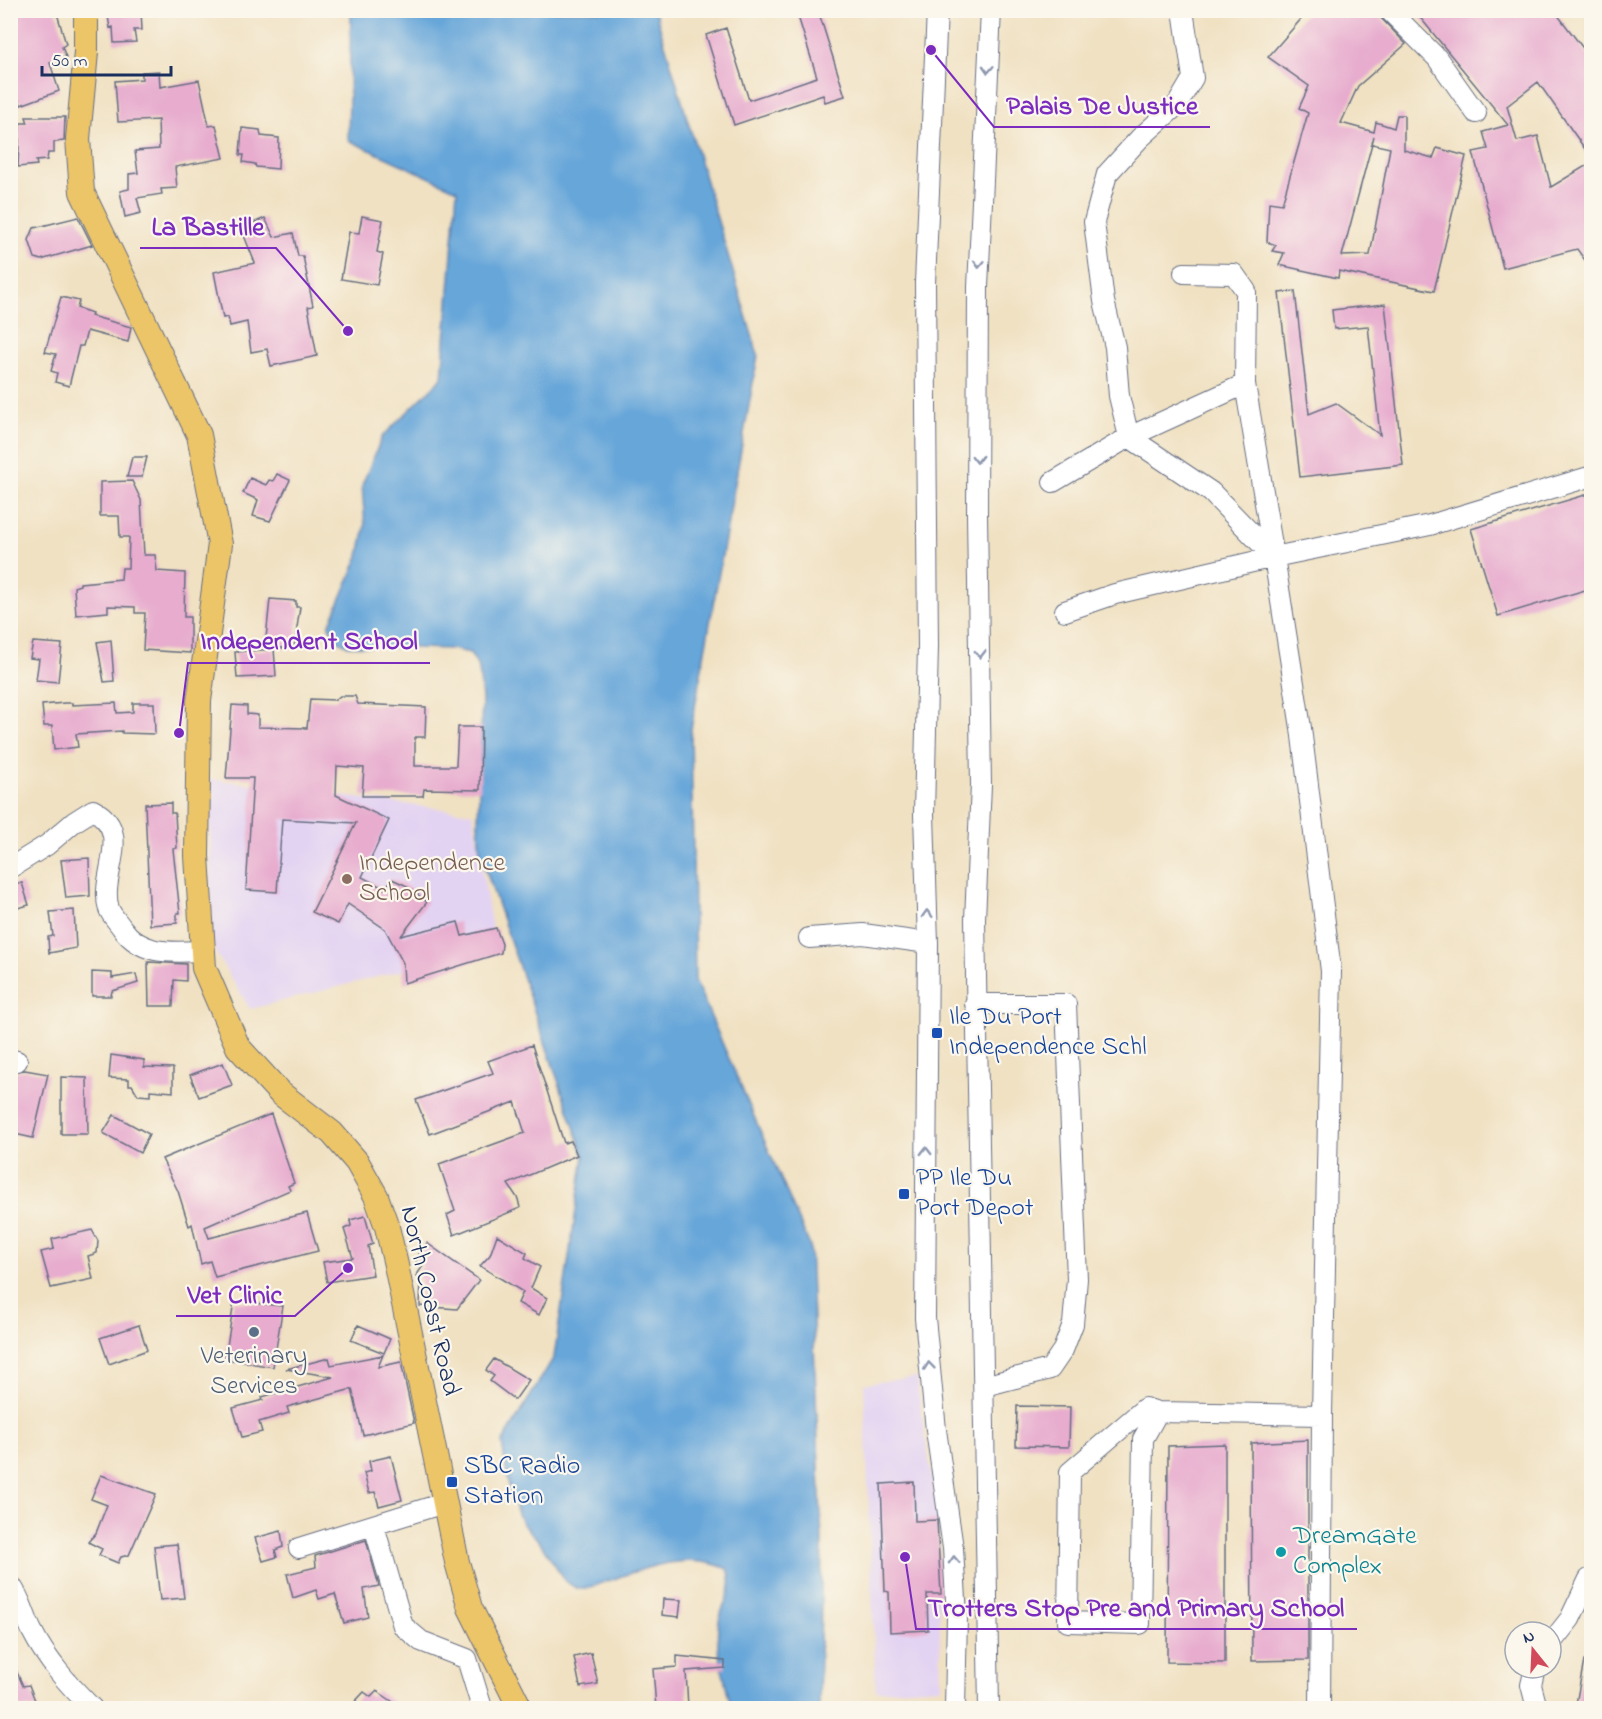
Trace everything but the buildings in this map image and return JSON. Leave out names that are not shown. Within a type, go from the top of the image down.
[{"type":"main road","name":"North Coast Road","points":[[86,10],[86,52],[78,139],[82,192],[199,435],[220,544],[199,701],[197,856],[204,968],[238,1047],[280,1093],[332,1134],[357,1162],[375,1196],[387,1227],[396,1265],[444,1503],[470,1608],[520,1708]]},
{"type":"street","points":[[924,10],[935,46]]},
{"type":"street","points":[[937,10],[925,283],[928,646],[924,814],[928,943],[925,1318],[935,1419],[953,1548],[957,1617],[955,1708]]},
{"type":"street","points":[[989,1708],[975,919],[981,785],[977,514],[978,287],[991,10]]},
{"type":"street","points":[[1183,10],[1193,78],[1177,105],[1140,138],[1107,174],[1094,222],[1104,301],[1115,346],[1119,396],[1129,437],[1211,492],[1274,557]]},
{"type":"street","points":[[1389,10],[1437,57],[1476,113]]},
{"type":"street","points":[[1185,273],[1234,274],[1246,291],[1245,384],[1301,728],[1331,971],[1322,1415],[1320,1708]]},
{"type":"street","points":[[1053,482],[1129,437],[1245,384]]},
{"type":"street","points":[[1065,611],[1115,594],[1274,557],[1430,525],[1592,476]]},
{"type":"street","points":[[10,868],[47,845],[74,822],[93,810],[106,820],[115,841],[107,890],[109,910],[132,942],[166,952],[202,951]]},
{"type":"street","points":[[809,938],[863,934],[928,943]]},
{"type":"street","points":[[975,1004],[1066,1004],[1077,1279],[1073,1324],[1063,1350],[1050,1369],[984,1386]]},
{"type":"street","points":[[1158,1412],[1143,1439],[1140,1624],[1068,1622],[1070,1472],[1145,1408],[1158,1412],[1322,1415]]},
{"type":"street","points":[[299,1548],[444,1503]]},
{"type":"street","points":[[374,1526],[403,1626],[421,1641],[467,1659],[482,1708]]},
{"type":"street","points":[[1563,1628],[1570,1619],[1589,1579]]},
{"type":"street","points":[[10,1584],[18,1594],[30,1628],[46,1656],[92,1708]]},
{"type":"street","points":[[1532,1680],[1531,1685],[1537,1708]]},
{"type":"shaded area","name":"Independence School","points":[[210,779],[473,813],[495,947],[250,1009],[211,945]]},
{"type":"shaded area","points":[[916,1377],[938,1520],[941,1687],[876,1691],[864,1384]]},
{"type":"water","points":[[351,11],[655,11],[758,355],[691,729],[695,980],[810,1246],[822,1542],[819,1708],[731,1708],[718,1638],[719,1620],[729,1592],[728,1569],[710,1563],[674,1562],[638,1571],[585,1589],[576,1588],[565,1581],[539,1541],[522,1523],[510,1494],[502,1443],[554,1357],[584,1156],[480,853],[478,824],[482,699],[479,668],[470,653],[452,649],[348,646],[335,639],[329,626],[359,556],[365,526],[362,485],[382,437],[442,378],[457,190],[348,140]]},
{"type":"place","name":"Palais De Justice","points":[[931,50]]},
{"type":"place","name":"La Bastille","points":[[348,331]]},
{"type":"place","name":"Independent School","points":[[179,733]]},
{"type":"place","name":"Independence School","points":[[347,879]]},
{"type":"place","name":"Ile Du Port Independence Schl","points":[[937,1033]]},
{"type":"place","name":"PP Ile Du Port Depot","points":[[904,1194]]},
{"type":"place","name":"Vet Clinic","points":[[348,1268]]},
{"type":"place","name":"Veterinary Services","points":[[254,1332]]},
{"type":"place","name":"SBC Radio Station","points":[[452,1482]]},
{"type":"place","name":"DreamGate Complex","points":[[1281,1552]]},
{"type":"place","name":"Trotters Stop Pre and Primary School","points":[[905,1557]]}]
